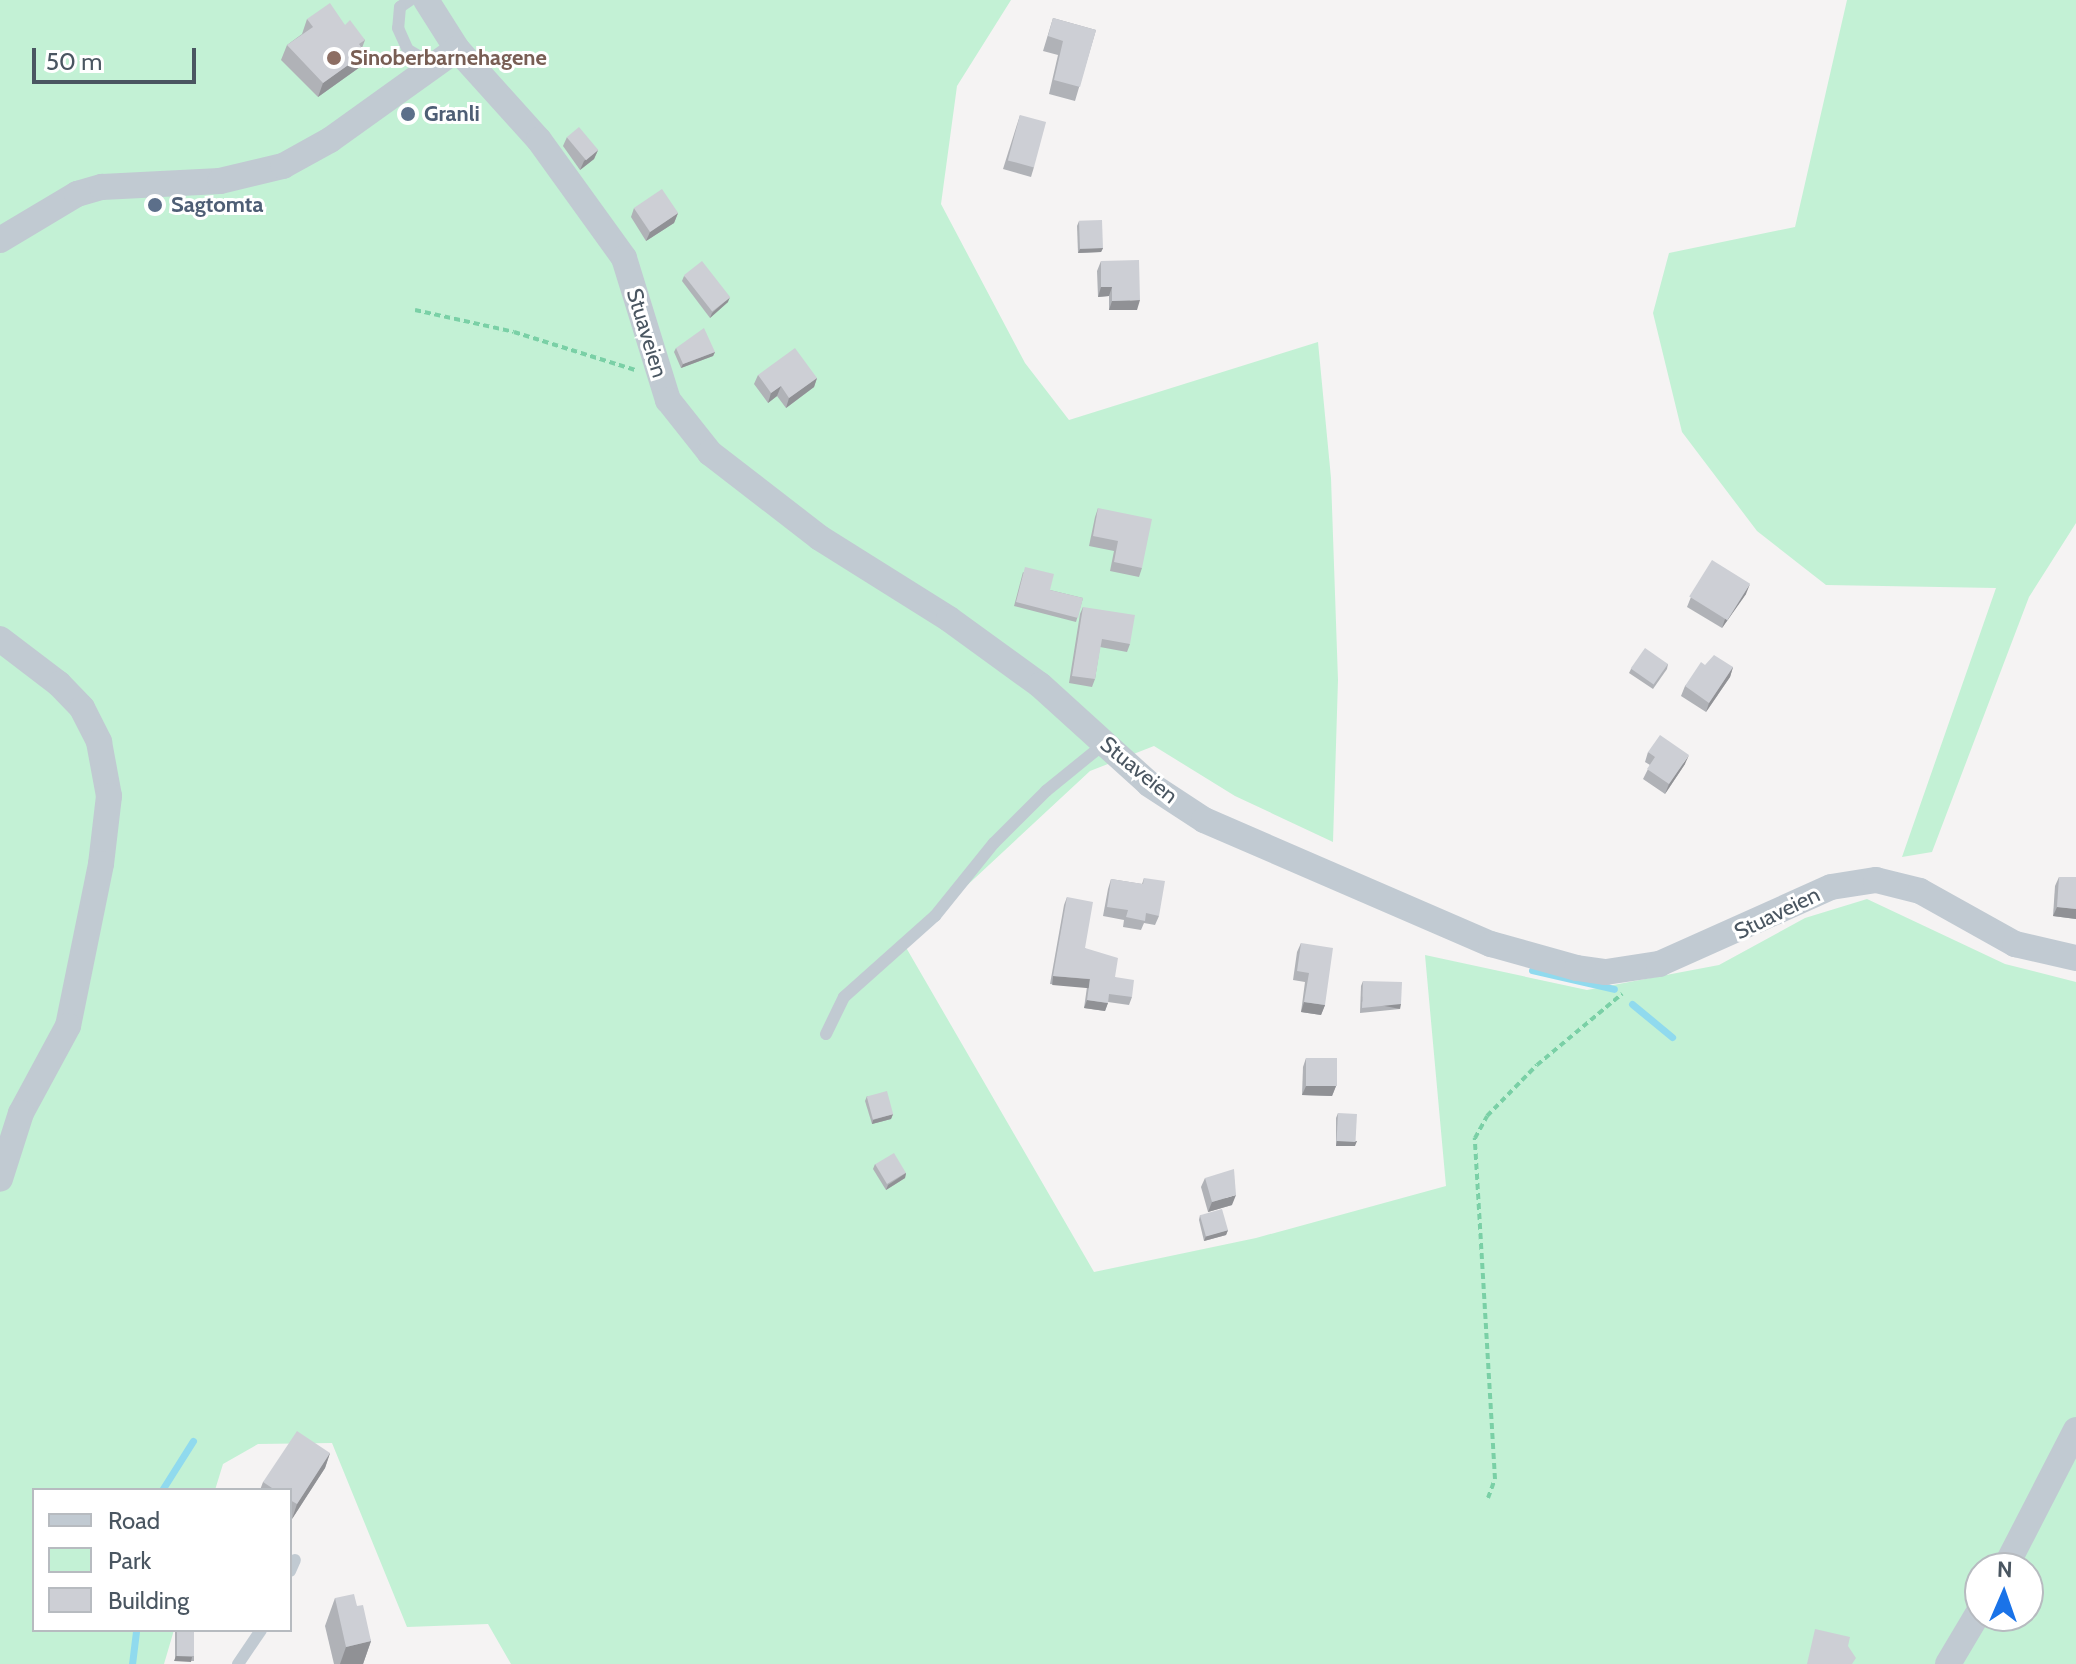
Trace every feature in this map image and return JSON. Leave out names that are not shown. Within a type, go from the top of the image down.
[{"type":"street","name":"Stuaveien","points":[[426,0],[457,49],[539,140],[624,258],[660,379],[678,416],[710,453],[755,491],[949,619],[1040,685],[1149,784],[1204,820],[1428,918],[1551,962],[1606,972],[1632,970],[1698,951],[1831,887],[1876,880],[1920,891],[2015,944],[2076,958]]},
{"type":"street","points":[[0,240],[77,194],[102,187],[220,181],[283,166],[330,140],[457,49]]},
{"type":"street","points":[[0,639],[59,684],[82,708],[99,742],[109,796],[101,864],[68,1026],[21,1113],[0,1179]]},
{"type":"street","points":[[2013,1552],[2076,1430]]},
{"type":"street","points":[[1948,1664],[1967,1632]]},
{"type":"lane","points":[[410,0],[400,7],[398,28],[408,50],[434,65]]},
{"type":"lane","points":[[826,1034],[844,997],[935,916],[994,843],[1046,791],[1105,743]]},
{"type":"lane","points":[[238,1664],[260,1632]]},
{"type":"path","points":[[415,310],[514,332],[660,379]]},
{"type":"path","points":[[1488,1498],[1495,1479],[1475,1138],[1487,1116],[1537,1065],[1624,992],[1632,970]]},
{"type":"green space","points":[[0,0],[1011,0],[957,86],[941,204],[1025,363],[1069,420],[1318,342],[1331,478],[1338,680],[1333,842],[1235,796],[1154,746],[1090,771],[904,944],[1094,1272],[1256,1238],[1446,1186],[1425,955],[1587,990],[1719,965],[1805,918],[1867,899],[2005,964],[2076,982],[2076,1664],[511,1664],[488,1624],[407,1627],[332,1443],[258,1444],[223,1464],[216,1488],[32,1488],[32,1632],[173,1632],[164,1664],[0,1664]]},
{"type":"green space","points":[[1847,0],[2076,0],[2076,523],[2029,597],[1932,852],[1902,857],[1996,588],[1826,585],[1757,531],[1682,432],[1653,313],[1669,253],[1795,227]]},
{"type":"building","points":[[330,3],[345,25],[350,20],[365,40],[359,44],[365,53],[323,83],[287,45],[313,27],[307,19]]},
{"type":"building","points":[[1053,18],[1096,30],[1080,87],[1054,80],[1063,41],[1048,36]]},
{"type":"building","points":[[1020,115],[1046,122],[1034,167],[1008,160]]},
{"type":"building","points":[[579,127],[598,150],[586,160],[567,137]]},
{"type":"building","points":[[662,189],[678,213],[650,232],[634,208]]},
{"type":"building","points":[[1102,220],[1103,248],[1080,249],[1079,221]]},
{"type":"building","points":[[1139,260],[1140,300],[1112,301],[1112,287],[1101,287],[1101,261]]},
{"type":"building","points":[[702,261],[730,297],[712,311],[684,275]]},
{"type":"building","points":[[704,328],[715,352],[683,364],[676,348]]},
{"type":"building","points":[[795,348],[817,378],[789,398],[781,386],[771,393],[758,375]]},
{"type":"building","points":[[1098,508],[1152,519],[1142,568],[1114,562],[1118,541],[1093,536]]},
{"type":"building","points":[[1712,560],[1750,584],[1727,620],[1689,596]]},
{"type":"building","points":[[1025,567],[1054,574],[1050,590],[1083,598],[1078,618],[1016,602]]},
{"type":"building","points":[[1083,607],[1135,615],[1130,644],[1102,639],[1095,679],[1072,676]]},
{"type":"building","points":[[1645,648],[1668,664],[1654,685],[1631,668]]},
{"type":"building","points":[[1714,655],[1733,667],[1709,703],[1685,686],[1701,662],[1705,665]]},
{"type":"building","points":[[1660,735],[1689,755],[1669,784],[1647,769],[1655,757],[1648,752]]},
{"type":"building","points":[[2059,877],[2076,877],[2076,909],[2057,907]]},
{"type":"building","points":[[1144,878],[1165,881],[1159,916],[1146,913],[1145,921],[1126,917],[1128,910],[1107,907],[1111,879],[1143,884]]},
{"type":"building","points":[[1067,897],[1093,902],[1085,948],[1118,958],[1115,977],[1134,980],[1132,997],[1109,994],[1108,1003],[1087,1000],[1090,979],[1053,976]]},
{"type":"building","points":[[1301,943],[1333,948],[1325,1005],[1304,1002],[1309,973],[1297,971]]},
{"type":"building","points":[[1363,981],[1402,982],[1401,1004],[1362,1008]]},
{"type":"building","points":[[1306,1058],[1337,1058],[1337,1086],[1306,1086]]},
{"type":"building","points":[[887,1091],[893,1114],[873,1120],[867,1096]]},
{"type":"building","points":[[1338,1113],[1357,1114],[1356,1142],[1337,1141]]},
{"type":"building","points":[[894,1153],[906,1173],[887,1184],[875,1164]]},
{"type":"building","points":[[1234,1169],[1236,1195],[1212,1202],[1205,1178]]},
{"type":"building","points":[[1222,1209],[1228,1230],[1206,1236],[1200,1215]]},
{"type":"building","points":[[297,1431],[330,1453],[297,1504],[292,1501],[292,1488],[272,1488],[263,1482]]},
{"type":"building","points":[[354,1594],[357,1606],[363,1605],[371,1641],[346,1647],[335,1598]]},
{"type":"building","points":[[1815,1629],[1850,1637],[1848,1646],[1856,1658],[1852,1664],[1807,1664]]},
{"type":"building","points":[[177,1632],[194,1632],[194,1656],[177,1656]]},
{"type":"waterway","points":[[1532,970],[1614,989]]},
{"type":"waterway","points":[[1632,1004],[1672,1037]]},
{"type":"waterway","points":[[163,1488],[193,1441]]},
{"type":"waterway","points":[[132,1664],[136,1632]]},
{"type":"place","name":"Sinoberbarnehagene","points":[[334,58]]},
{"type":"place","name":"Granli","points":[[408,114]]},
{"type":"place","name":"Sagtomta","points":[[155,205]]}]
